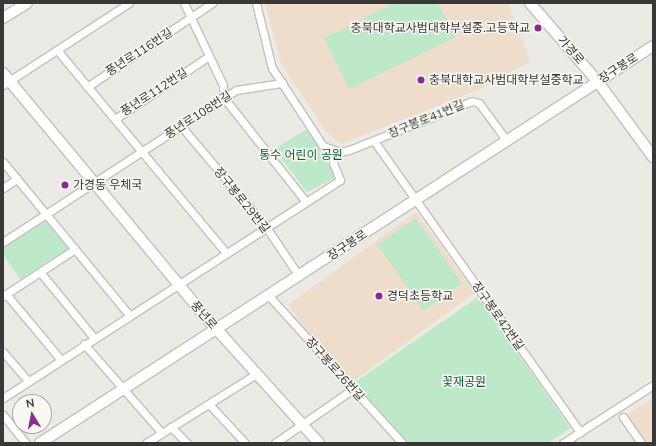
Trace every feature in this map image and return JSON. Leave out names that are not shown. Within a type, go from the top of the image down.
[{"type":"street","points":[[3,18],[26,3]]},
{"type":"street","points":[[5,80],[57,50],[129,3]]},
{"type":"street","points":[[184,3],[223,85],[224,98],[306,202]]},
{"type":"street","name":"풍년로116번길","points":[[87,87],[192,18],[212,3]]},
{"type":"street","points":[[3,398],[84,344],[340,180],[333,162],[333,151],[323,146],[272,68],[256,3]]},
{"type":"street","name":"가경로","points":[[530,3],[598,82],[653,157]]},
{"type":"street","name":"장구봉로","points":[[40,443],[653,46]]},
{"type":"street","name":"풍년로112번길","points":[[57,50],[115,119],[209,56]]},
{"type":"street","name":"풍년로","points":[[5,80],[94,183],[216,329],[319,443]]},
{"type":"street","name":"풍년로108번길","points":[[94,183],[236,90],[282,83]]},
{"type":"street","name":"장구봉로41번길","points":[[333,151],[349,150],[472,101],[479,103],[507,141]]},
{"type":"street","points":[[115,119],[226,253]]},
{"type":"street","name":"장구봉로29번길","points":[[181,126],[266,227],[299,276]]},
{"type":"street","name":"장구봉로41번길","points":[[374,141],[416,200]]},
{"type":"street","points":[[3,162],[129,315]]},
{"type":"street","points":[[3,188],[17,179]]},
{"type":"street","points":[[3,242],[94,183]]},
{"type":"street","name":"장구봉로42번길","points":[[416,200],[580,432]]},
{"type":"street","points":[[61,360],[36,329],[5,295],[75,249]]},
{"type":"street","points":[[40,272],[94,338]]},
{"type":"street","name":"장구봉로26번길","points":[[268,296],[402,443]]},
{"type":"street","points":[[84,344],[122,390],[162,433]]},
{"type":"street","points":[[3,352],[28,381]]},
{"type":"street","points":[[146,443],[256,374]]},
{"type":"street","points":[[563,443],[653,385]]},
{"type":"street","points":[[274,443],[303,425],[353,389]]},
{"type":"street","points":[[209,404],[245,443]]},
{"type":"street","points":[[3,415],[26,443]]},
{"type":"street","points":[[623,417],[641,443]]},
{"type":"street","points":[[171,427],[187,443]]},
{"type":"shaded area","points":[[265,3],[508,3],[530,62],[478,90],[341,144],[326,132],[281,63]]},
{"type":"shaded area","name":"경덕초등학교","points":[[416,212],[475,293],[347,386],[288,305]]},
{"type":"shaded area","points":[[653,398],[653,443],[646,443],[627,415]]},
{"type":"green space","points":[[395,3],[438,3],[456,37],[349,89],[324,38]]},
{"type":"green space","name":"통수 어린이 공원","points":[[307,129],[336,177],[307,192],[274,149]]},
{"type":"green space","points":[[416,218],[462,284],[423,310],[377,245]]},
{"type":"green space","points":[[46,219],[69,248],[20,279],[3,254],[3,247]]},
{"type":"green space","name":"꽃재공원","points":[[478,297],[570,428],[548,443],[409,443],[354,383]]},
{"type":"place","name":"충북대학교사범대학부설중.고등학교","points":[[538,28]]},
{"type":"place","name":"충북대학교사범대학부설중학교","points":[[421,80]]},
{"type":"place","name":"가경동 우체국","points":[[65,185]]},
{"type":"place","name":"경덕초등학교","points":[[379,296]]}]
